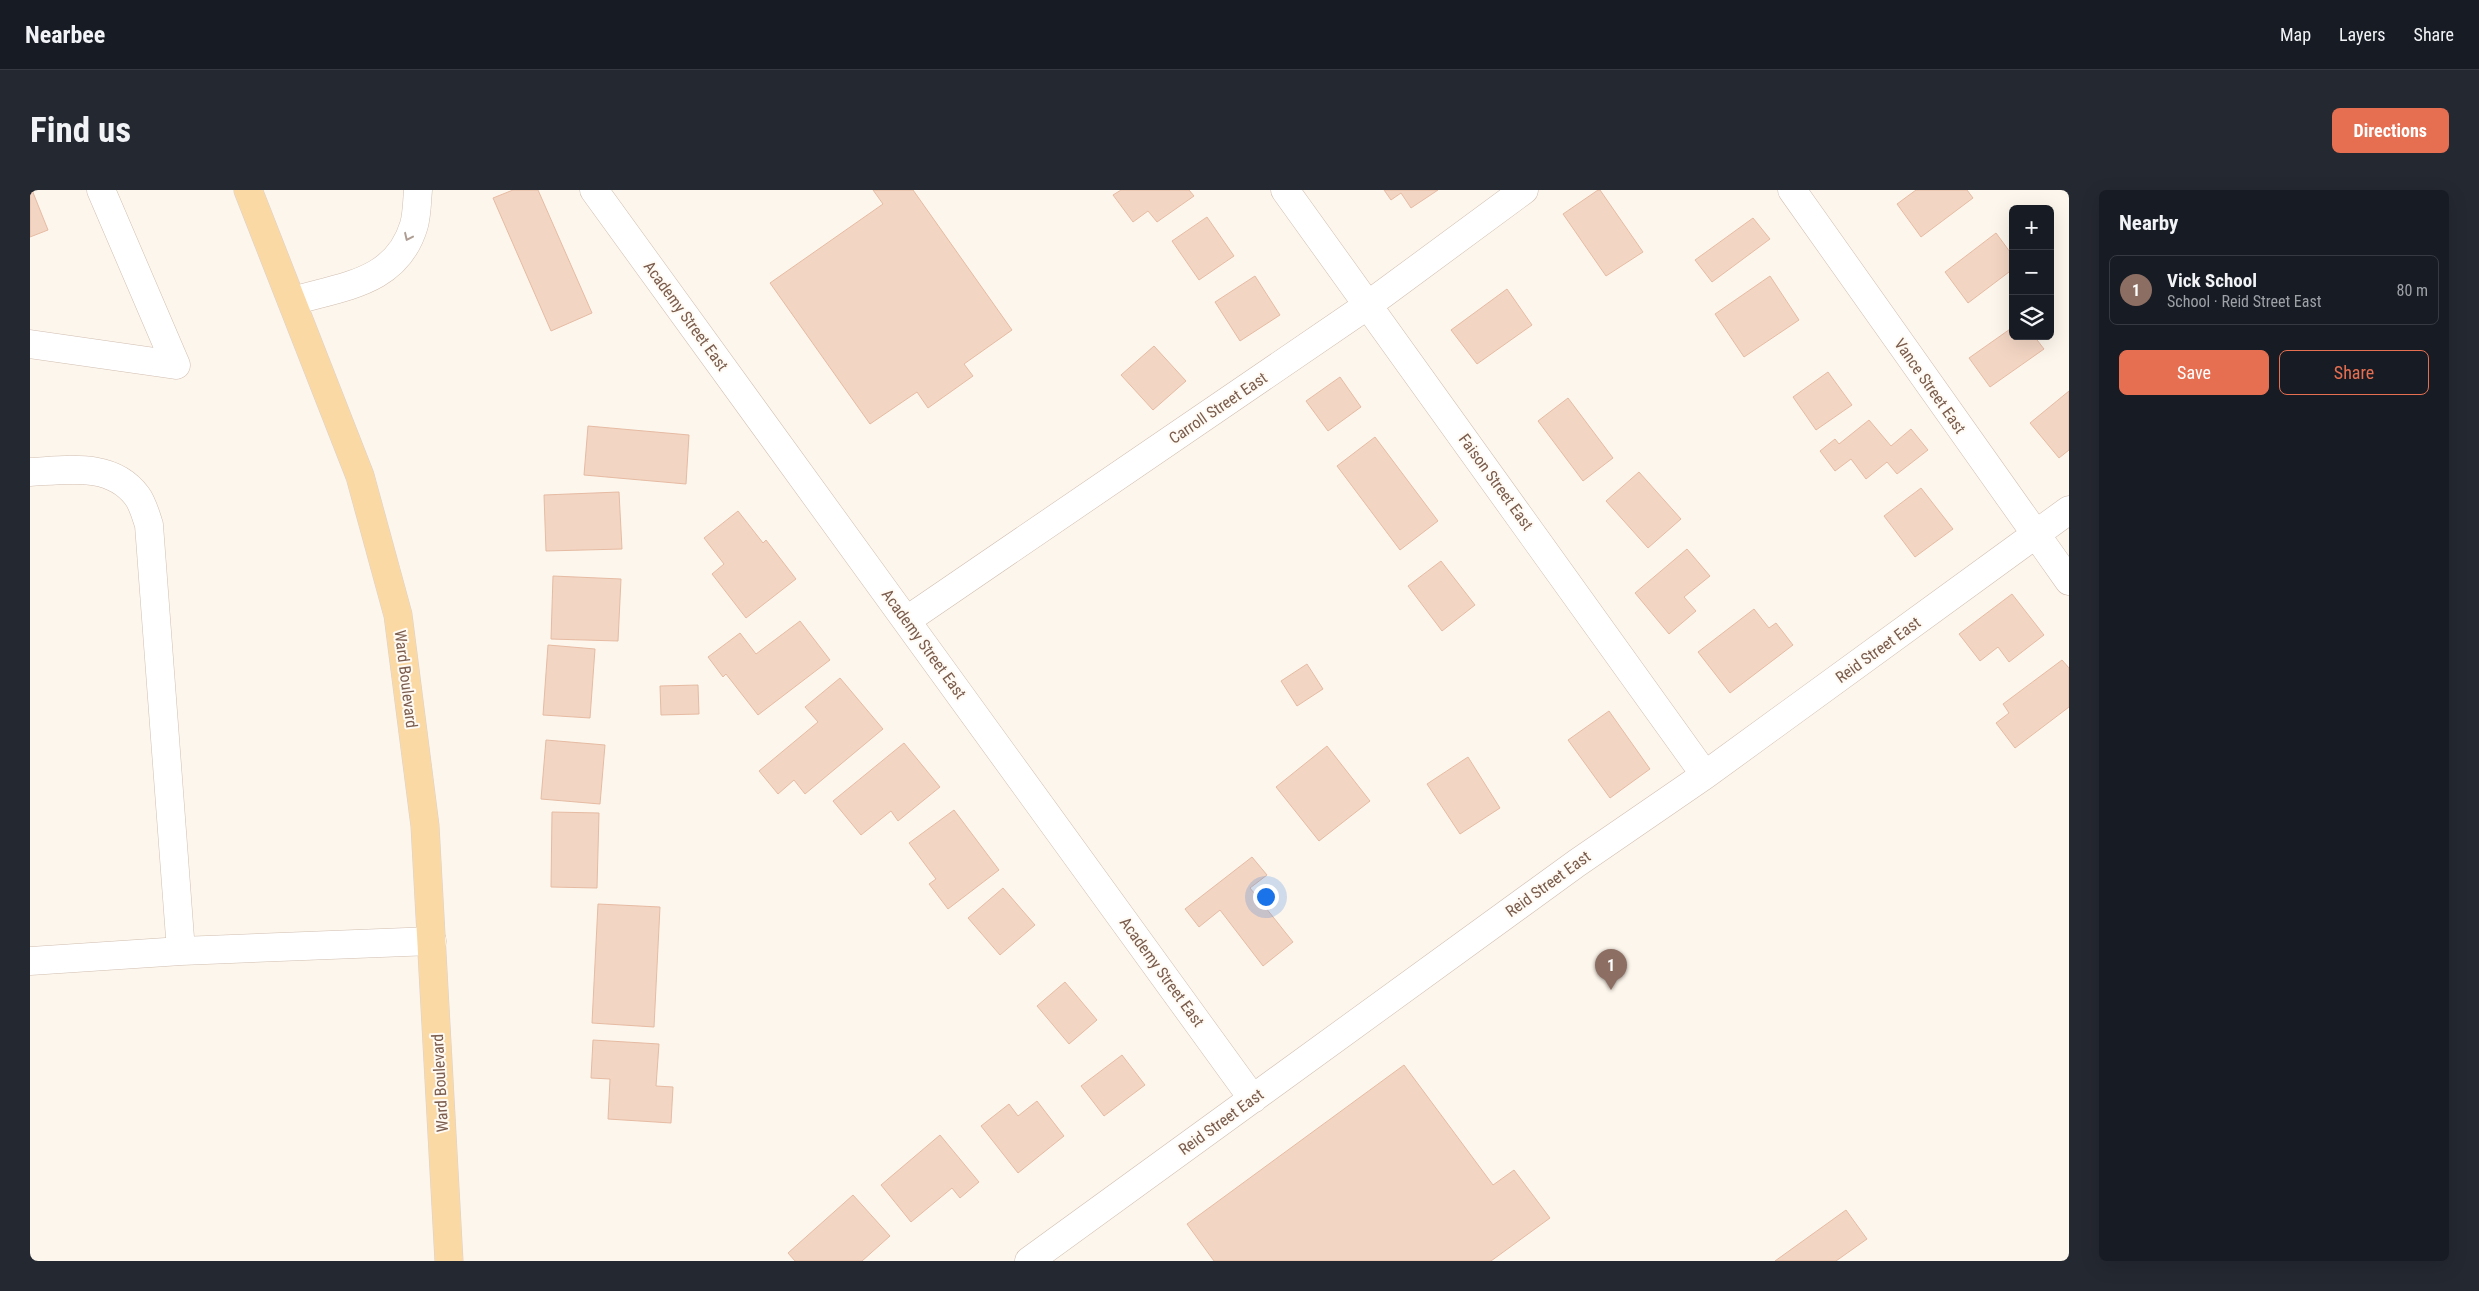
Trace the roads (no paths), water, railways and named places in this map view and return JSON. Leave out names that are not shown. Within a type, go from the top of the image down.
[{"type":"main road","name":"Ward Boulevard","points":[[248,190],[360,476],[398,615],[425,826],[449,1261]]},
{"type":"street","points":[[30,344],[176,365],[101,190]]},
{"type":"street","points":[[293,301],[374,277],[398,258],[414,225],[418,190]]},
{"type":"street","name":"Academy Street East","points":[[594,190],[1253,1098]]},
{"type":"street","name":"Faison Street East","points":[[1285,190],[1706,775]]},
{"type":"street","name":"Carroll Street East","points":[[907,620],[1368,305],[1524,190]]},
{"type":"street","name":"Vance Street East","points":[[1792,190],[2069,581]]},
{"type":"street","points":[[30,472],[84,469],[116,476],[138,497],[149,525],[181,951]]},
{"type":"street","name":"Reid Street East","points":[[1030,1261],[1577,863],[1706,775],[2036,536],[2069,510]]},
{"type":"street","points":[[30,961],[181,951],[432,941]]},
{"type":"place","name":"Vick School","points":[[1611,990]]}]
